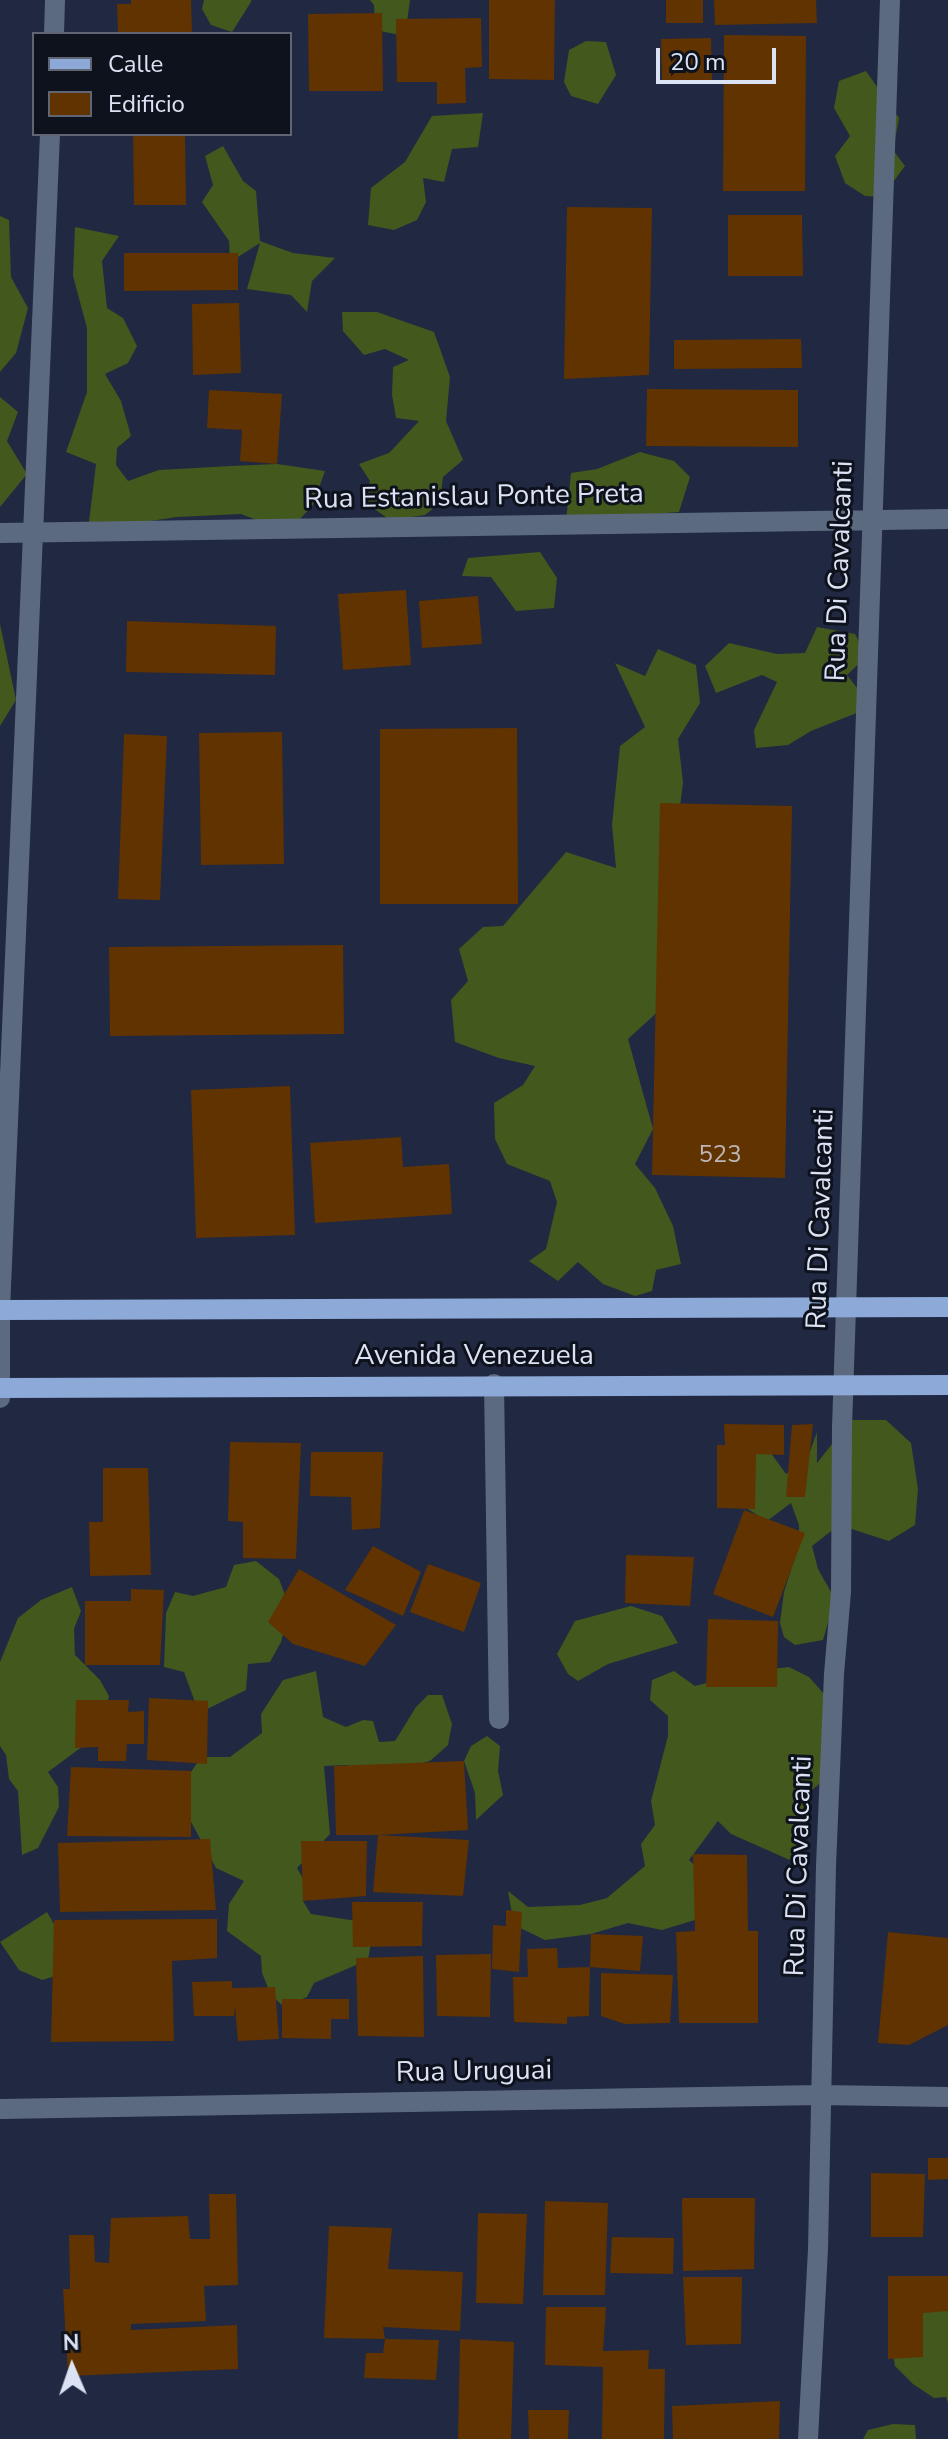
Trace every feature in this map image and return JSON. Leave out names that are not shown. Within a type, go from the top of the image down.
[{"type":"main road","name":"Avenida Venezuela","points":[[0,1310],[948,1307]]},
{"type":"main road","name":"Avenida Venezuela","points":[[0,1388],[494,1384],[948,1385]]},
{"type":"street","points":[[54,32],[55,0]]},
{"type":"street","name":"Rua Di Cavalcanti","points":[[808,2439],[818,2249],[834,1674],[841,1592],[844,1384],[870,520],[890,0]]},
{"type":"street","points":[[0,1398],[0,1310],[50,136]]},
{"type":"street","name":"Rua Estanislau Ponte Preta","points":[[0,533],[948,519]]},
{"type":"street","points":[[494,1384],[499,1719]]},
{"type":"street","name":"Rua Uruguai","points":[[0,2109],[820,2095],[948,2097]]},
{"type":"green space","points":[[204,0],[251,2],[232,32],[211,25],[202,9]]},
{"type":"green space","points":[[370,0],[410,0],[405,36],[375,30],[374,5]]},
{"type":"green space","points":[[586,41],[606,42],[616,75],[598,104],[571,96],[564,82],[569,50]]},
{"type":"green space","points":[[866,71],[899,118],[893,150],[905,166],[882,197],[865,196],[845,183],[835,156],[850,136],[834,108],[839,81]]},
{"type":"green space","points":[[483,113],[478,147],[452,149],[444,182],[423,178],[426,202],[417,220],[394,230],[368,225],[371,188],[405,162],[432,116]]},
{"type":"green space","points":[[223,146],[243,181],[256,191],[260,241],[293,253],[335,258],[312,281],[307,312],[291,295],[247,289],[260,243],[230,262],[229,241],[202,202],[213,185],[205,156]]},
{"type":"green space","points":[[0,216],[9,220],[11,277],[28,308],[16,353],[0,372]]},
{"type":"green space","points":[[75,227],[119,236],[102,261],[107,308],[123,318],[137,346],[128,363],[105,374],[121,401],[131,436],[117,448],[116,465],[128,481],[159,470],[231,466],[277,464],[325,471],[313,505],[288,532],[241,514],[177,517],[130,524],[89,522],[96,464],[66,452],[87,392],[87,328],[73,276]]},
{"type":"green space","points":[[342,312],[377,312],[434,332],[450,377],[446,421],[463,460],[443,477],[440,503],[425,515],[390,520],[363,501],[370,481],[359,464],[389,453],[419,421],[396,418],[392,395],[393,367],[409,360],[385,349],[364,355],[343,331]]},
{"type":"green space","points":[[0,397],[18,412],[7,441],[27,474],[0,507]]},
{"type":"green space","points":[[640,452],[674,461],[690,477],[679,512],[566,521],[571,473],[597,469]]},
{"type":"green space","points":[[540,552],[557,578],[554,608],[516,611],[491,577],[462,576],[468,558]]},
{"type":"green space","points":[[0,624],[16,700],[0,726]]},
{"type":"green space","points":[[817,627],[855,634],[867,656],[847,675],[872,707],[811,731],[788,745],[756,748],[754,730],[777,682],[762,675],[716,693],[705,666],[729,643],[777,654],[805,653]]},
{"type":"green space","points":[[658,649],[696,665],[700,703],[678,739],[683,782],[677,831],[676,995],[628,1039],[653,1129],[635,1164],[655,1188],[673,1226],[681,1264],[656,1270],[652,1291],[635,1296],[603,1284],[578,1262],[558,1281],[529,1261],[546,1249],[557,1202],[550,1181],[507,1164],[495,1139],[494,1103],[523,1085],[535,1066],[499,1058],[455,1042],[451,1000],[468,981],[459,949],[483,927],[503,926],[566,852],[616,868],[612,825],[620,746],[645,727],[615,663],[645,676]]},
{"type":"green space","points":[[851,1420],[886,1420],[911,1443],[918,1489],[915,1525],[889,1541],[839,1525],[812,1546],[818,1569],[835,1599],[823,1640],[795,1645],[784,1637],[780,1623],[784,1592],[799,1544],[799,1525],[791,1503],[767,1521],[730,1498],[742,1450],[768,1449],[786,1474],[808,1457],[817,1432],[817,1463]]},
{"type":"green space","points":[[256,1561],[279,1579],[290,1608],[281,1642],[270,1662],[248,1664],[246,1690],[199,1713],[184,1672],[164,1667],[166,1613],[175,1592],[193,1596],[226,1587],[234,1565]]},
{"type":"green space","points":[[72,1587],[81,1611],[74,1629],[75,1655],[100,1680],[109,1696],[103,1720],[87,1743],[48,1772],[58,1787],[59,1807],[38,1848],[22,1855],[18,1791],[9,1779],[6,1755],[0,1746],[0,1662],[18,1618],[41,1600]]},
{"type":"green space","points":[[631,1606],[662,1616],[678,1643],[608,1664],[578,1681],[568,1674],[557,1654],[575,1621]]},
{"type":"green space","points":[[789,1667],[809,1677],[825,1695],[830,1775],[806,1795],[801,1820],[803,1843],[792,1861],[731,1834],[718,1821],[689,1860],[708,1879],[698,1919],[662,1930],[628,1923],[591,1934],[545,1940],[514,1925],[508,1891],[528,1907],[580,1905],[607,1898],[645,1866],[641,1844],[655,1825],[651,1801],[668,1736],[668,1716],[650,1700],[652,1680],[674,1671],[695,1686],[751,1671]]},
{"type":"green space","points":[[316,1671],[323,1717],[346,1727],[363,1720],[373,1721],[379,1742],[395,1741],[416,1707],[428,1695],[442,1695],[452,1724],[448,1745],[430,1761],[361,1779],[348,1765],[324,1766],[330,1834],[297,1868],[308,1887],[303,1901],[311,1914],[357,1921],[372,1937],[368,1960],[314,1983],[307,1997],[284,2007],[271,1995],[262,1973],[261,1956],[227,1931],[229,1904],[244,1881],[216,1868],[184,1809],[183,1784],[201,1757],[230,1757],[262,1733],[261,1714],[283,1680]]},
{"type":"green space","points":[[487,1736],[500,1746],[498,1771],[503,1795],[476,1820],[475,1793],[464,1761],[471,1746]]},
{"type":"green space","points":[[47,1912],[62,1938],[66,1973],[42,1980],[19,1970],[0,1942]]},
{"type":"green space","points":[[948,2280],[948,2403],[946,2397],[934,2398],[913,2384],[895,2366],[889,2333]]},
{"type":"green space","points":[[893,2424],[915,2425],[916,2439],[863,2439],[868,2430]]},
{"type":"building","points":[[131,0],[191,0],[192,32],[118,32],[117,4],[131,4]]},
{"type":"building","points":[[489,0],[555,0],[554,80],[489,79]]},
{"type":"building","points":[[666,0],[703,0],[703,23],[666,23]]},
{"type":"building","points":[[714,0],[816,0],[817,23],[715,25]]},
{"type":"building","points":[[382,13],[383,91],[309,91],[308,14]]},
{"type":"building","points":[[481,18],[482,67],[465,68],[466,103],[437,104],[437,82],[397,82],[396,19]]},
{"type":"building","points":[[724,35],[806,36],[805,191],[723,191]]},
{"type":"building","points":[[711,38],[712,80],[662,80],[661,39]]},
{"type":"building","points":[[133,136],[185,136],[186,205],[134,205]]},
{"type":"building","points":[[567,207],[652,208],[649,375],[564,379]]},
{"type":"building","points":[[728,215],[802,215],[803,276],[728,276]]},
{"type":"building","points":[[124,253],[238,253],[238,290],[124,291]]},
{"type":"building","points":[[239,303],[241,373],[193,375],[192,304]]},
{"type":"building","points":[[801,339],[802,368],[674,369],[674,340]]},
{"type":"building","points":[[647,389],[798,390],[798,447],[646,446]]},
{"type":"building","points":[[209,390],[282,394],[277,464],[240,461],[242,430],[207,428]]},
{"type":"building","points":[[406,590],[411,665],[343,670],[338,594]]},
{"type":"building","points":[[478,596],[482,644],[422,648],[419,601]]},
{"type":"building","points":[[127,621],[276,626],[275,675],[126,672]]},
{"type":"building","points":[[517,728],[518,904],[380,904],[380,729]]},
{"type":"building","points":[[282,732],[284,864],[201,865],[199,733]]},
{"type":"building","points":[[124,734],[167,736],[160,900],[118,899]]},
{"type":"building","points":[[660,803],[792,806],[785,1178],[652,1175]]},
{"type":"building","points":[[343,945],[344,1034],[110,1036],[109,947]]},
{"type":"building","points":[[290,1086],[295,1235],[196,1238],[191,1090]]},
{"type":"building","points":[[401,1137],[403,1167],[449,1164],[452,1214],[315,1223],[310,1143]]},
{"type":"building","points":[[724,1424],[784,1425],[784,1455],[756,1454],[755,1509],[717,1508],[717,1445],[725,1445]]},
{"type":"building","points":[[813,1424],[805,1497],[786,1497],[792,1425]]},
{"type":"building","points":[[230,1442],[301,1443],[296,1559],[243,1558],[243,1522],[228,1521]]},
{"type":"building","points":[[311,1452],[383,1452],[380,1528],[352,1530],[351,1497],[310,1496]]},
{"type":"building","points":[[103,1468],[148,1468],[151,1575],[90,1576],[89,1522],[103,1522]]},
{"type":"building","points":[[744,1510],[805,1533],[773,1617],[713,1594]]},
{"type":"building","points":[[373,1546],[421,1572],[403,1616],[345,1590]]},
{"type":"building","points":[[626,1555],[694,1557],[690,1606],[625,1603]]},
{"type":"building","points":[[428,1564],[481,1583],[464,1632],[410,1612]]},
{"type":"building","points":[[299,1569],[396,1625],[365,1666],[293,1644],[268,1622]]},
{"type":"building","points":[[131,1589],[164,1590],[160,1665],[85,1665],[85,1601],[131,1601]]},
{"type":"building","points":[[708,1619],[778,1621],[777,1687],[706,1687]]},
{"type":"building","points":[[149,1698],[208,1701],[207,1764],[147,1760]]},
{"type":"building","points":[[76,1700],[129,1700],[128,1712],[144,1711],[144,1744],[127,1744],[126,1761],[98,1761],[98,1747],[75,1748]]},
{"type":"building","points":[[464,1761],[468,1830],[336,1835],[334,1766]]},
{"type":"building","points":[[71,1767],[191,1771],[191,1837],[67,1836]]},
{"type":"building","points":[[378,1835],[469,1840],[463,1896],[373,1892]]},
{"type":"building","points":[[210,1839],[216,1910],[60,1912],[58,1843]]},
{"type":"building","points":[[301,1841],[367,1841],[366,1896],[303,1901]]},
{"type":"building","points":[[693,1854],[747,1855],[748,1931],[758,1931],[758,2023],[679,2023],[676,1932],[695,1931]]},
{"type":"building","points":[[352,1902],[423,1902],[422,1946],[353,1947]]},
{"type":"building","points":[[506,1910],[522,1912],[519,1972],[492,1969],[493,1925],[506,1926]]},
{"type":"building","points":[[217,1919],[217,1958],[172,1961],[174,2041],[51,2042],[54,1920]]},
{"type":"building","points":[[888,1932],[948,1938],[948,2025],[909,2045],[878,2043]]},
{"type":"building","points":[[591,1934],[643,1936],[640,1971],[590,1967]]},
{"type":"building","points":[[557,1948],[558,1968],[590,1967],[589,2016],[567,2017],[567,2024],[514,2022],[513,1977],[528,1977],[527,1949]]},
{"type":"building","points":[[491,1954],[490,2017],[437,2016],[436,1955]]},
{"type":"building","points":[[423,1956],[424,2037],[358,2036],[356,1958]]},
{"type":"building","points":[[601,1973],[673,1975],[670,2023],[625,2024],[601,2016]]},
{"type":"building","points":[[232,1981],[232,1988],[275,1987],[279,2039],[238,2041],[235,2007],[234,2016],[194,2016],[192,1982]]},
{"type":"building","points":[[282,1999],[349,1999],[349,2019],[331,2019],[331,2039],[282,2038]]},
{"type":"building","points":[[928,2158],[948,2158],[948,2179],[928,2180]]},
{"type":"building","points":[[871,2173],[925,2174],[923,2237],[871,2237]]},
{"type":"building","points":[[209,2194],[236,2194],[238,2285],[204,2286],[206,2321],[131,2324],[131,2330],[237,2325],[238,2369],[68,2376],[63,2289],[70,2289],[69,2235],[94,2235],[95,2262],[109,2263],[111,2218],[188,2216],[190,2239],[210,2239]]},
{"type":"building","points":[[682,2198],[755,2198],[754,2269],[683,2271]]},
{"type":"building","points":[[545,2201],[608,2203],[605,2295],[543,2295]]},
{"type":"building","points":[[478,2213],[527,2214],[523,2304],[476,2303]]},
{"type":"building","points":[[329,2226],[392,2228],[388,2269],[463,2272],[460,2331],[383,2327],[385,2339],[324,2338]]},
{"type":"building","points":[[612,2237],[674,2238],[673,2274],[610,2273]]},
{"type":"building","points":[[888,2276],[948,2276],[948,2311],[923,2313],[923,2357],[888,2359]]},
{"type":"building","points":[[683,2277],[742,2277],[741,2344],[686,2345]]},
{"type":"building","points":[[546,2307],[606,2307],[603,2351],[649,2350],[648,2369],[665,2369],[664,2439],[602,2439],[603,2367],[545,2365]]},
{"type":"building","points":[[385,2339],[439,2340],[436,2380],[364,2378],[366,2353],[383,2353]]},
{"type":"building","points":[[460,2339],[514,2342],[511,2439],[458,2439]]},
{"type":"building","points":[[780,2401],[779,2439],[673,2439],[672,2406]]},
{"type":"building","points":[[528,2410],[569,2410],[568,2439],[529,2439]]}]
